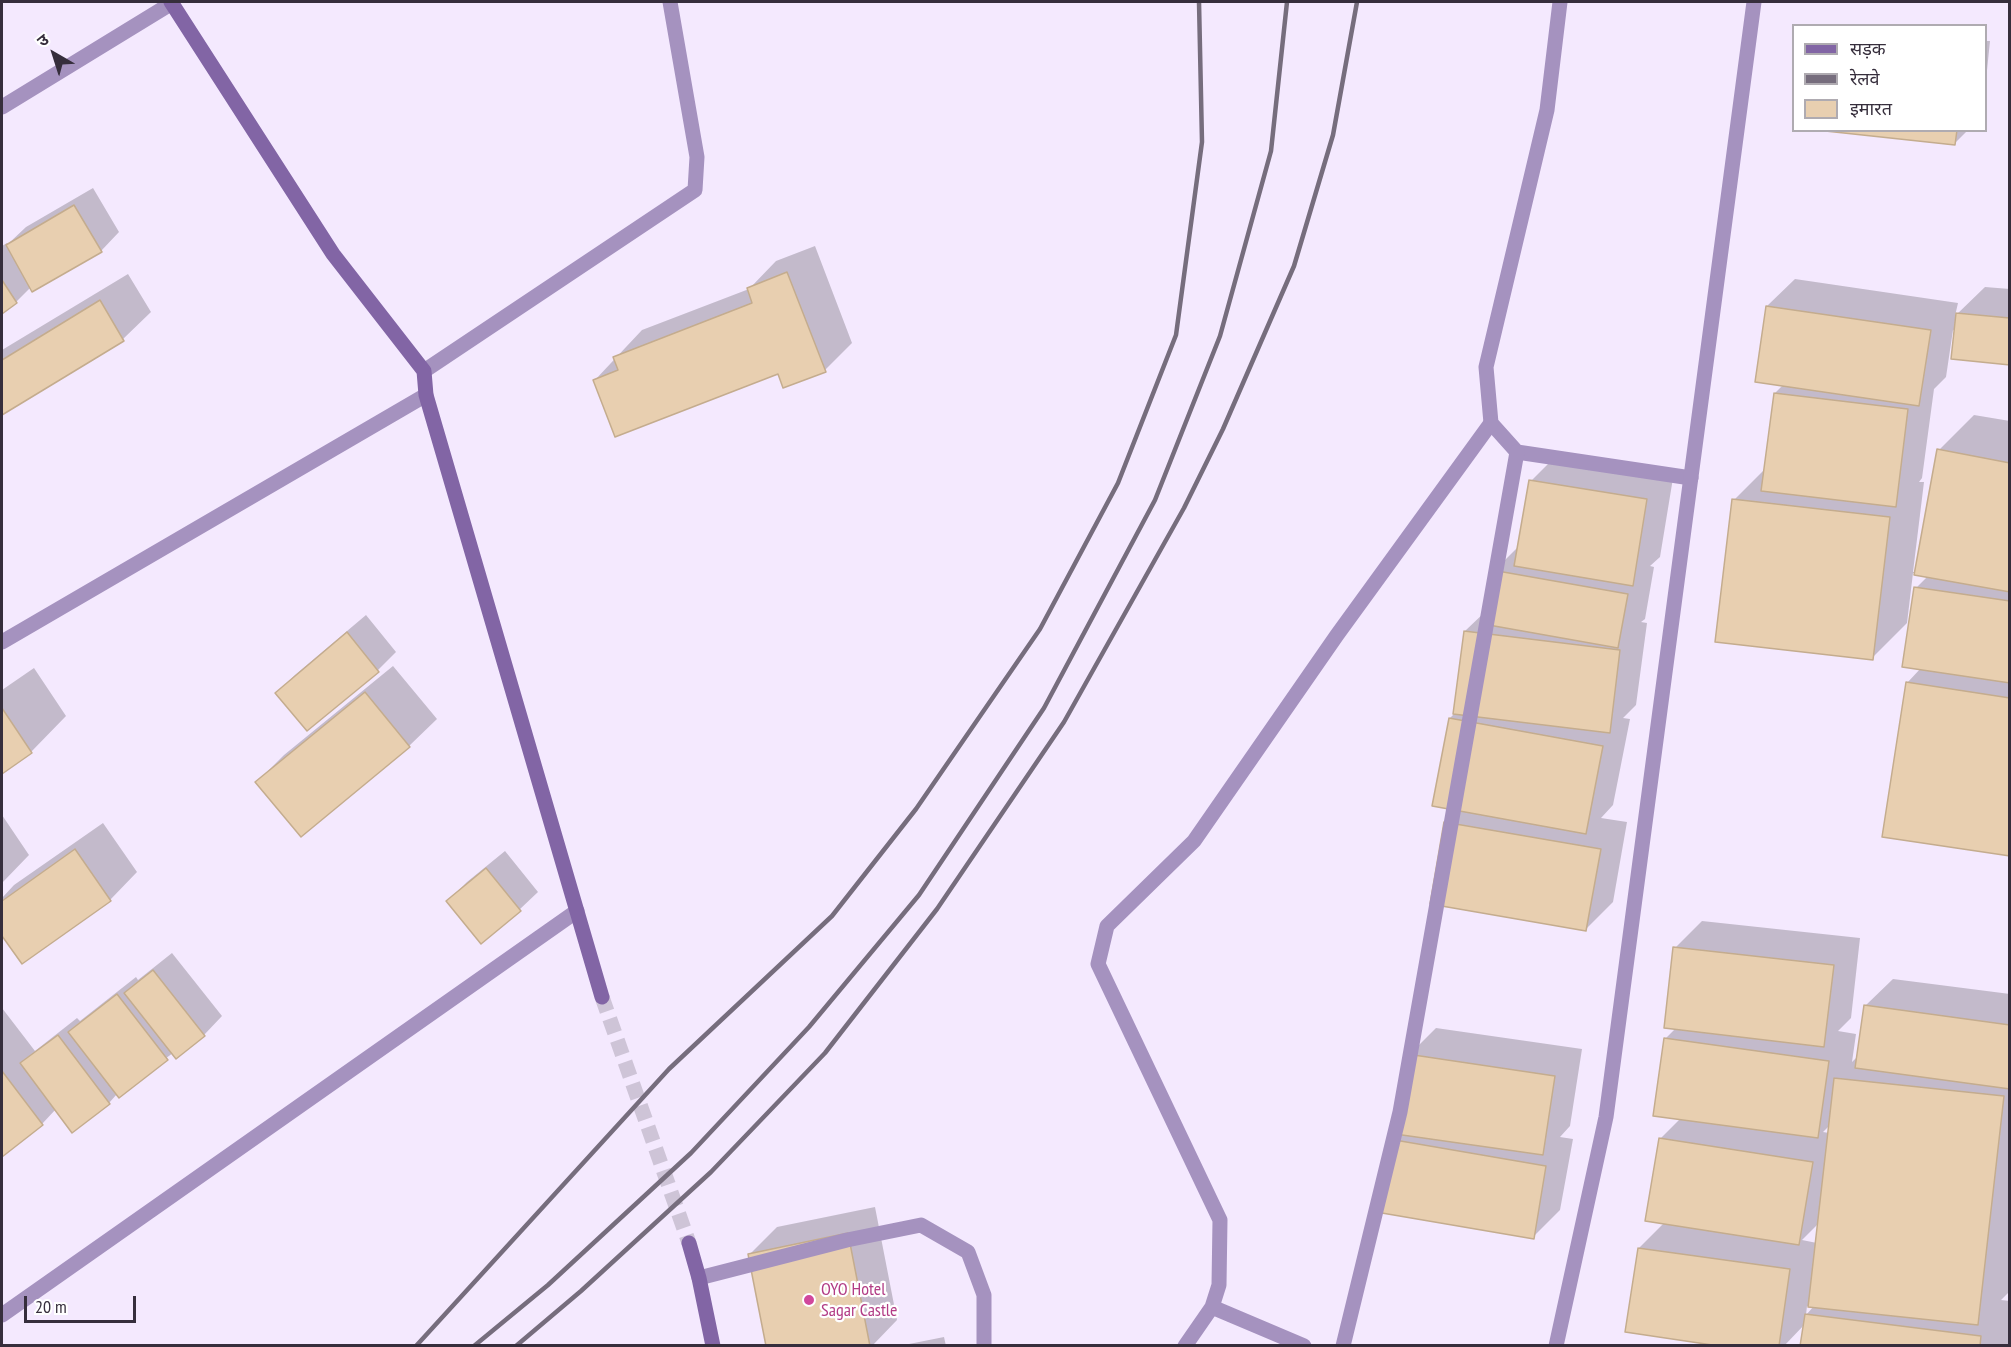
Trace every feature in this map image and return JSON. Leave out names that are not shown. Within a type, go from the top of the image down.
[{"type":"main road","points":[[171,2],[333,254],[424,371],[426,395],[602,997]]},
{"type":"main road","points":[[689,1243],[713,1346]]},
{"type":"street","points":[[2,107],[171,2]]},
{"type":"street","points":[[424,371],[695,190],[697,157],[670,2]]},
{"type":"street","points":[[1560,2],[1547,110],[1486,367],[1491,423],[1517,452],[1691,478]]},
{"type":"street","points":[[1556,1346],[1606,1117],[1754,2]]},
{"type":"street","points":[[2,642],[426,395]]},
{"type":"street","points":[[1185,1346],[1212,1307],[1219,1285],[1220,1220],[1098,964],[1107,926],[1194,841],[1337,634],[1491,423]]},
{"type":"street","points":[[1342,1346],[1400,1112],[1517,452]]},
{"type":"street","points":[[2,1315],[577,911]]},
{"type":"street","points":[[699,1278],[847,1240],[921,1225],[968,1251],[984,1295],[984,1346]]},
{"type":"street","points":[[1212,1307],[1304,1346]]},
{"type":"building","points":[[1835,132],[1957,132],[1955,145]]},
{"type":"building","points":[[74,205],[102,252],[32,292],[6,245]]},
{"type":"building","points":[[787,272],[826,372],[783,388],[778,374],[615,437],[593,380],[618,370],[613,357],[752,303],[747,288]]},
{"type":"building","points":[[2,280],[17,303],[2,314]]},
{"type":"building","points":[[100,300],[124,341],[2,415],[2,360]]},
{"type":"building","points":[[1766,306],[1931,330],[1919,406],[1755,382]]},
{"type":"building","points":[[1956,313],[2010,318],[2010,365],[1951,359]]},
{"type":"building","points":[[1774,393],[1908,409],[1896,507],[1761,491]]},
{"type":"building","points":[[1937,449],[2010,463],[2010,592],[1914,575]]},
{"type":"building","points":[[1529,480],[1647,499],[1633,586],[1514,566]]},
{"type":"building","points":[[1732,499],[1890,517],[1873,660],[1715,642]]},
{"type":"building","points":[[1492,570],[1628,594],[1618,648],[1483,624]]},
{"type":"building","points":[[1914,587],[2010,601],[2010,683],[1902,667]]},
{"type":"building","points":[[1464,631],[1620,650],[1610,733],[1453,714]]},
{"type":"building","points":[[347,632],[379,672],[307,731],[275,693]]},
{"type":"building","points":[[1906,682],[2010,698],[2010,856],[1882,837]]},
{"type":"building","points":[[365,692],[410,747],[301,837],[255,782]]},
{"type":"building","points":[[2,708],[32,753],[2,774]]},
{"type":"building","points":[[1449,718],[1603,746],[1586,834],[1432,806]]},
{"type":"building","points":[[1444,822],[1601,849],[1586,931],[1430,904]]},
{"type":"building","points":[[75,849],[111,901],[22,964],[2,936],[2,901]]},
{"type":"building","points":[[486,868],[521,911],[481,944],[446,901]]},
{"type":"building","points":[[1673,947],[1834,965],[1824,1047],[1664,1028]]},
{"type":"building","points":[[153,970],[205,1036],[176,1059],[124,993]]},
{"type":"building","points":[[117,994],[168,1060],[119,1098],[68,1032]]},
{"type":"building","points":[[1864,1005],[2010,1025],[2010,1089],[1855,1068]]},
{"type":"building","points":[[58,1035],[110,1104],[72,1133],[20,1063]]},
{"type":"building","points":[[1664,1038],[1829,1061],[1818,1138],[1653,1116]]},
{"type":"building","points":[[1407,1054],[1555,1076],[1543,1155],[1395,1134]]},
{"type":"building","points":[[2,1071],[43,1125],[2,1157]]},
{"type":"building","points":[[1834,1078],[2004,1096],[1978,1325],[1808,1307]]},
{"type":"building","points":[[1659,1138],[1813,1162],[1799,1245],[1645,1221]]},
{"type":"building","points":[[1389,1139],[1546,1166],[1534,1239],[1376,1212]]},
{"type":"building","name":"OYO Hotel Sagar Castle","points":[[848,1233],[870,1346],[766,1346],[748,1254]]},
{"type":"building","points":[[1638,1248],[1790,1269],[1779,1346],[1719,1346],[1625,1332]]},
{"type":"building","points":[[1805,1314],[1981,1336],[1980,1346],[1800,1346]]},
{"type":"tunnel","points":[[602,997],[689,1243]]},
{"type":"railway","points":[[416,1346],[669,1069],[832,916],[916,809],[1040,629],[1118,483],[1176,335],[1202,142],[1199,2]]},
{"type":"railway","points":[[474,1346],[548,1285],[691,1153],[809,1027],[919,895],[1044,708],[1155,500],[1220,336],[1271,151],[1287,2]]},
{"type":"railway","points":[[516,1346],[581,1291],[711,1172],[825,1053],[937,909],[1064,722],[1184,508],[1223,429],[1294,266],[1333,135],[1357,2]]},
{"type":"place","name":"OYO Hotel Sagar Castle","points":[[809,1300]]}]
